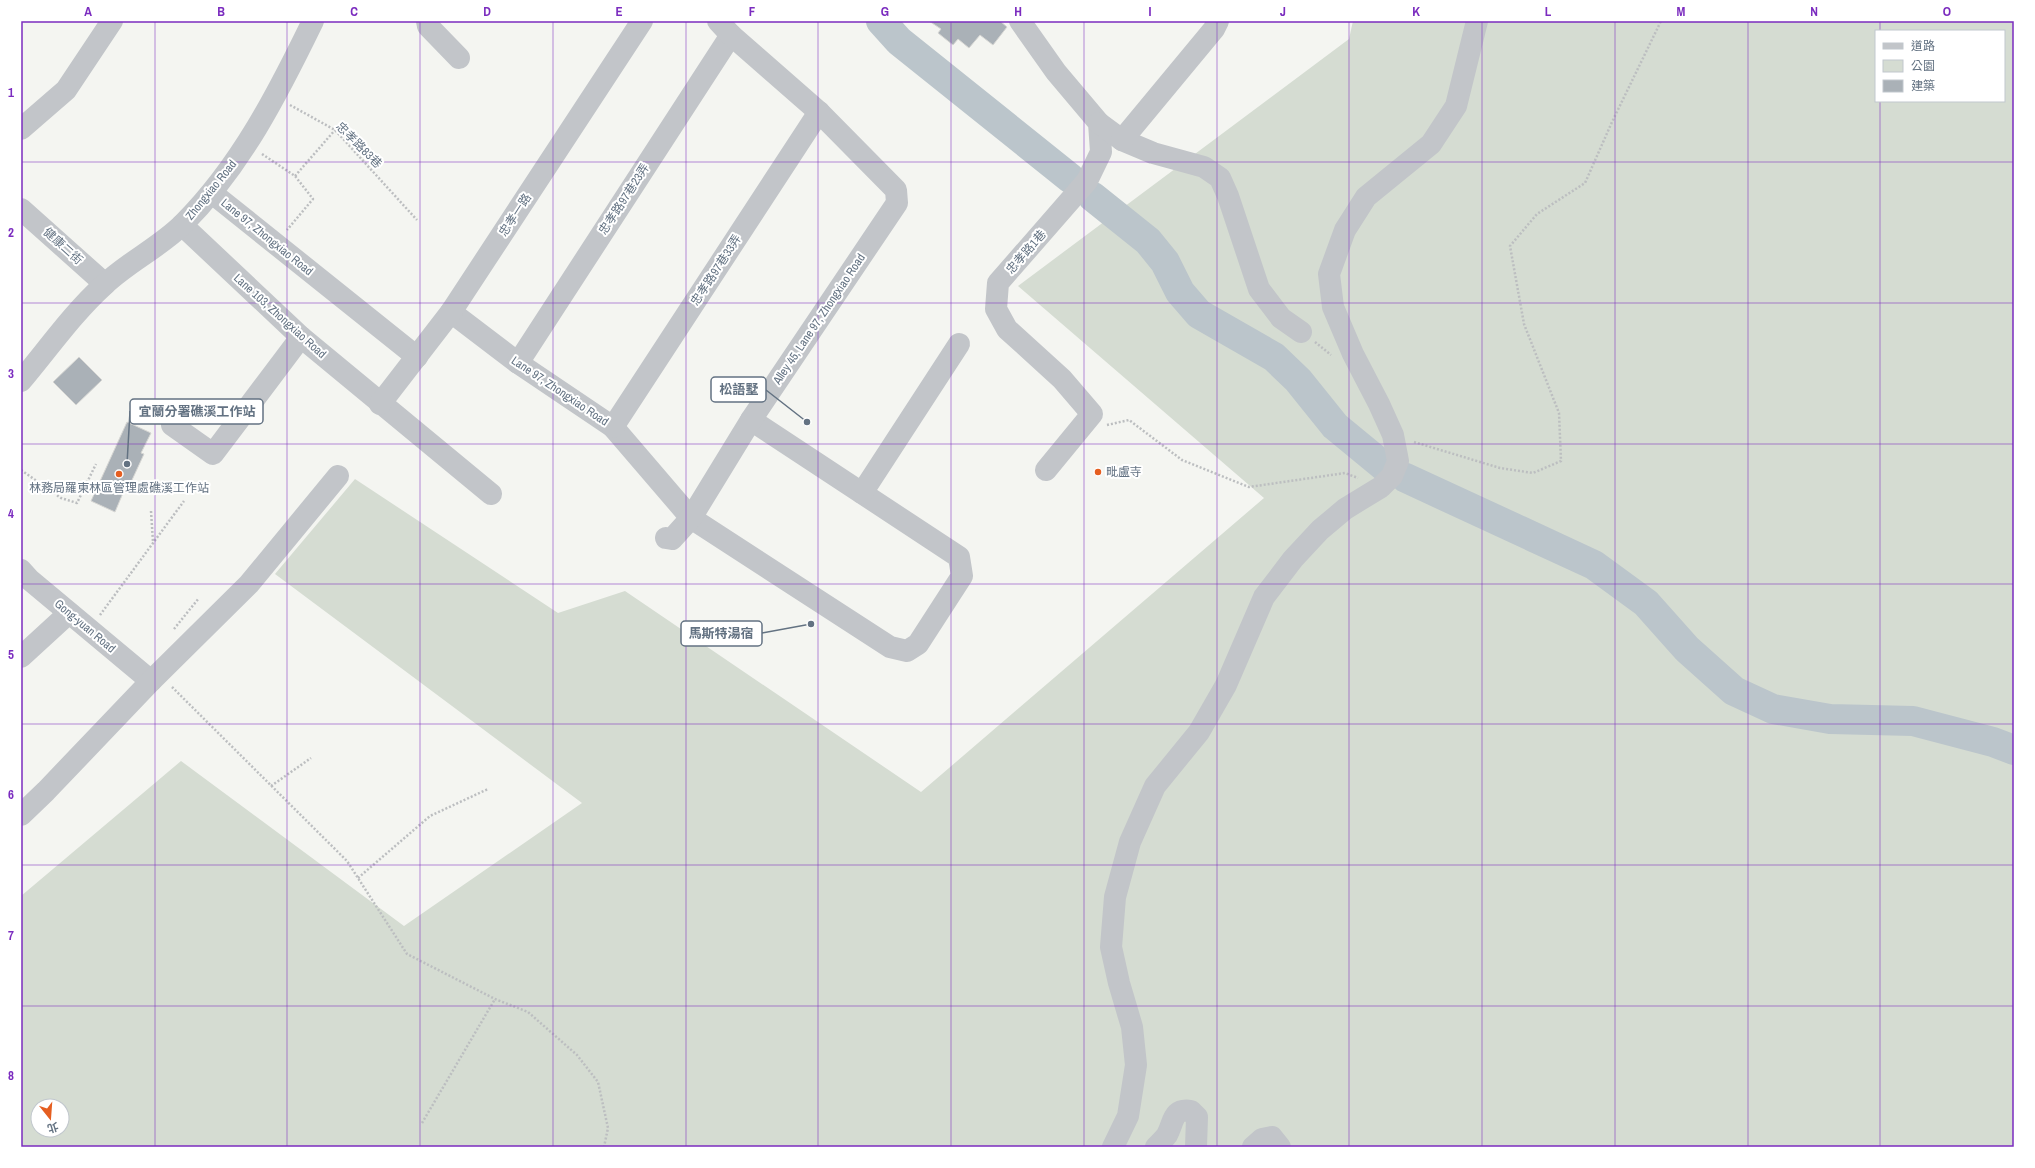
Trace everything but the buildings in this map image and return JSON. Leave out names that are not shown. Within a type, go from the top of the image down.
[{"type":"street","points":[[21,129],[66,90],[112,21]]},
{"type":"street","name":"Zhongxiao Road","points":[[21,381],[89,300],[105,284],[182,225],[212,192],[246,144],[276,97],[313,21]]},
{"type":"street","points":[[427,21],[428,26],[459,58]]},
{"type":"street","name":"忠孝一路","points":[[380,404],[451,312],[642,21]]},
{"type":"street","points":[[1020,21],[1048,61],[1099,123],[1122,140],[1153,153],[1204,167],[1220,178],[1228,196],[1259,289],[1281,318],[1301,332]]},
{"type":"street","points":[[1122,140],[1214,29],[1218,21]]},
{"type":"street","points":[[1112,1147],[1128,1116],[1136,1065],[1132,1027],[1119,983],[1111,947],[1115,897],[1130,842],[1155,786],[1199,732],[1226,685],[1264,597],[1293,559],[1320,530],[1345,510],[1381,487],[1392,476],[1398,461],[1393,435],[1353,354],[1332,307],[1329,274],[1344,230],[1366,197],[1431,144],[1456,106],[1477,21]]},
{"type":"street","points":[[725,28],[819,112]]},
{"type":"street","name":"忠孝路97巷23弄","points":[[518,363],[725,28]]},
{"type":"street","name":"Alley 45, Lane 97, Zhongxiao Road","points":[[666,538],[672,539],[691,518],[751,420],[897,203],[896,190],[819,112]]},
{"type":"street","name":"忠孝路97巷33弄","points":[[613,427],[819,112]]},
{"type":"street","name":"忠孝路1巷","points":[[1092,414],[1062,379],[1007,329],[996,309],[998,283],[1087,181],[1101,152],[1099,123]]},
{"type":"street","name":"Lane 97, Zhongxiao Road","points":[[212,192],[416,357]]},
{"type":"street","name":"健康二街","points":[[21,209],[105,284]]},
{"type":"street","name":"Lane 103, Zhongxiao Road","points":[[182,225],[302,337],[380,404],[491,494]]},
{"type":"street","name":"Lane 97, Zhongxiao Road","points":[[451,312],[518,363],[613,427],[691,518],[890,647],[907,651],[918,644],[962,576],[959,557],[751,420]]},
{"type":"street","points":[[172,425],[213,454],[302,337]]},
{"type":"street","points":[[862,493],[959,344]]},
{"type":"street","points":[[1046,470],[1092,414]]},
{"type":"street","points":[[21,814],[46,791],[151,681],[249,584],[338,476]]},
{"type":"street","name":"Gong-yuan Road","points":[[21,570],[30,580],[151,681]]},
{"type":"street","points":[[21,658],[69,613]]},
{"type":"street","points":[[1156,1147],[1167,1135],[1176,1114],[1184,1110],[1191,1111],[1197,1117],[1196,1147]]},
{"type":"street","points":[[1253,1147],[1262,1139],[1272,1137],[1280,1147]]},
{"type":"path","points":[[1393,435],[1500,468],[1533,472],[1561,461],[1560,413],[1524,324],[1510,246],[1537,214],[1585,183],[1612,122],[1661,21]]},
{"type":"path","name":"忠孝路83巷","points":[[276,97],[335,130],[417,220]]},
{"type":"path","points":[[295,176],[335,130]]},
{"type":"path","points":[[246,144],[295,176],[313,198],[275,244]]},
{"type":"path","points":[[1092,414],[1108,426],[1129,420],[1182,460],[1249,487],[1345,473]]},
{"type":"path","points":[[21,470],[61,498],[77,503],[96,464]]},
{"type":"path","points":[[90,630],[184,501]]},
{"type":"path","points":[[151,511],[153,544]]},
{"type":"path","points":[[151,681],[171,685],[347,861],[407,954],[496,999],[528,1012],[577,1055],[598,1082],[608,1128],[604,1147]]},
{"type":"path","points":[[271,786],[311,758]]},
{"type":"path","points":[[358,878],[430,816],[488,789]]},
{"type":"path","points":[[422,1123],[496,999]]},
{"type":"green space","points":[[1353,21],[2014,21],[2014,1147],[21,1147],[21,896],[181,761],[404,926],[582,803],[275,574],[355,479],[558,613],[625,591],[921,792],[1264,498],[1018,286],[1349,39]]},
{"type":"waterway","points":[[881,21],[899,41],[1070,178]]},
{"type":"waterway","points":[[1093,197],[1148,241],[1165,262],[1180,292],[1199,314],[1274,357],[1298,380],[1335,426],[1386,468]]},
{"type":"waterway","points":[[1406,478],[1594,565],[1646,603],[1687,649],[1734,691],[1773,709],[1830,719],[1913,721],[1993,742],[2014,750]]},
{"type":"place","name":"松語墅","points":[[807,422]]},
{"type":"place","name":"宜蘭分署礁溪工作站","points":[[127,464]]},
{"type":"place","name":"毗盧寺","points":[[1098,472]]},
{"type":"place","name":"林務局羅東林區管理處礁溪工作站","points":[[119,474]]},
{"type":"place","name":"馬斯特湯宿","points":[[811,624]]}]
